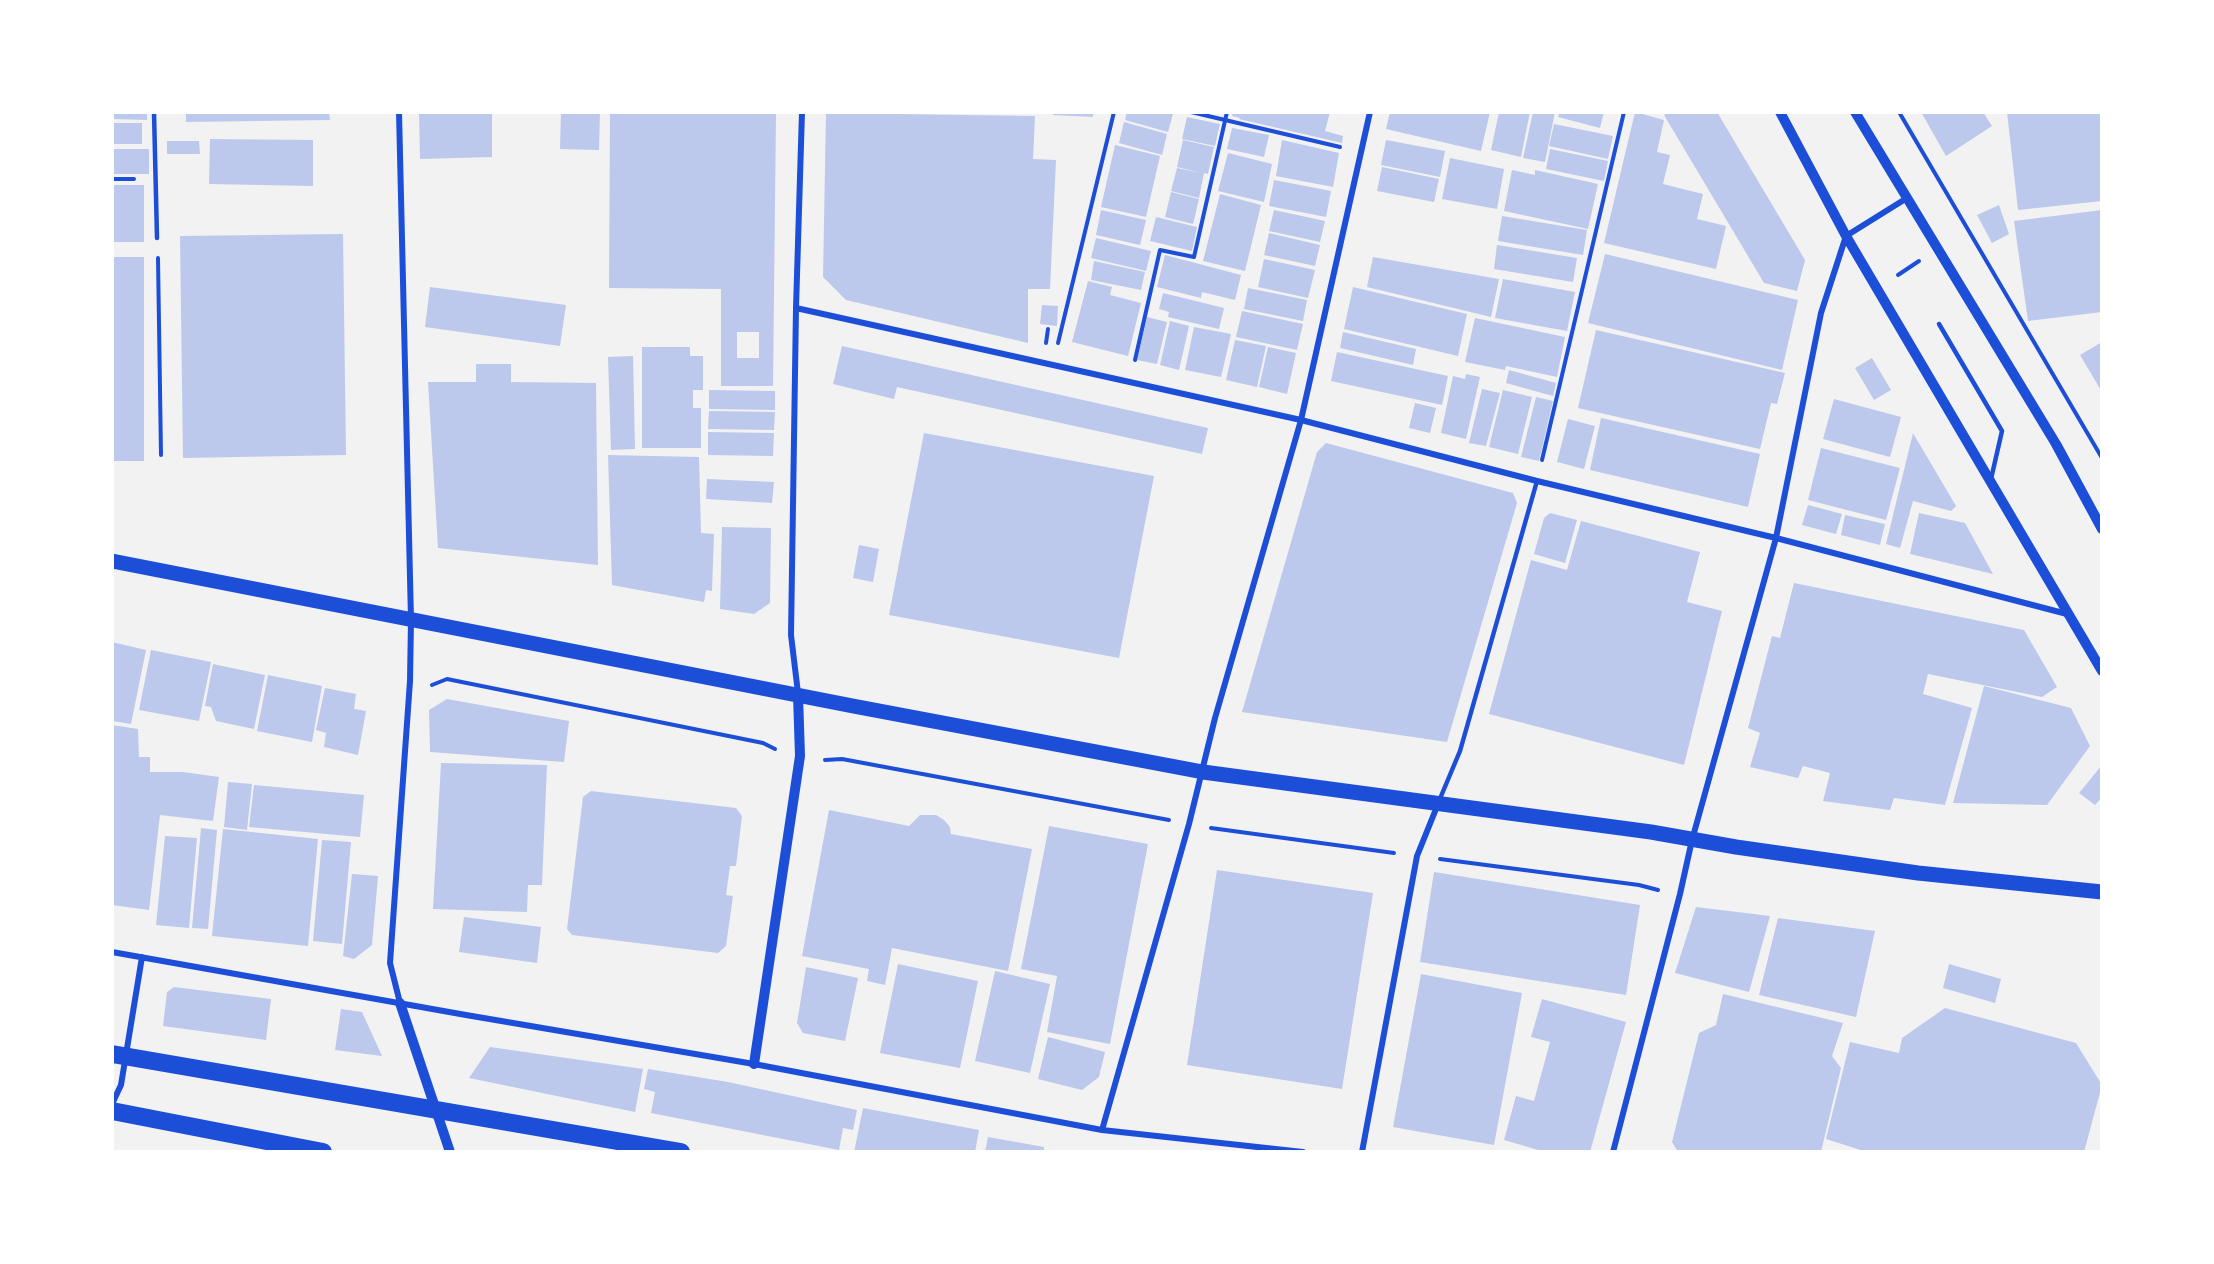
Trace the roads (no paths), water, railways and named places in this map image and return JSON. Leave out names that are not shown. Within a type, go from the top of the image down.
[{"type":"highway","points":[[112,1054],[681,1152]]},
{"type":"highway","points":[[112,1111],[323,1152]]},
{"type":"main road","points":[[112,561],[1203,772],[1438,803],[1918,873],[2102,892]]},
{"type":"street","points":[[399,112],[411,620],[410,681],[390,963],[400,1004],[450,1152]]},
{"type":"street","points":[[754,1064],[800,756],[798,695],[791,635],[796,308],[802,112]]},
{"type":"street","points":[[1102,1130],[1301,420],[1370,112]]},
{"type":"street","points":[[1780,112],[1846,236],[2102,671]]},
{"type":"street","points":[[1855,112],[2056,444],[2102,529]]},
{"type":"street","points":[[1613,1152],[1692,840],[1776,538],[1821,313],[1846,236],[1907,198]]},
{"type":"street","points":[[796,308],[1301,420],[1537,481],[1776,538],[2069,614]]},
{"type":"street","points":[[1362,1152],[1418,856],[1438,803]]},
{"type":"street","points":[[112,952],[754,1064],[1102,1130],[1303,1152]]},
{"type":"street","points":[[112,1104],[121,1085],[142,957]]},
{"type":"lane","points":[[154,112],[157,238]]},
{"type":"lane","points":[[1939,324],[2002,431],[1991,482]]},
{"type":"lane","points":[[1438,803],[1460,751],[1537,481]]}]
